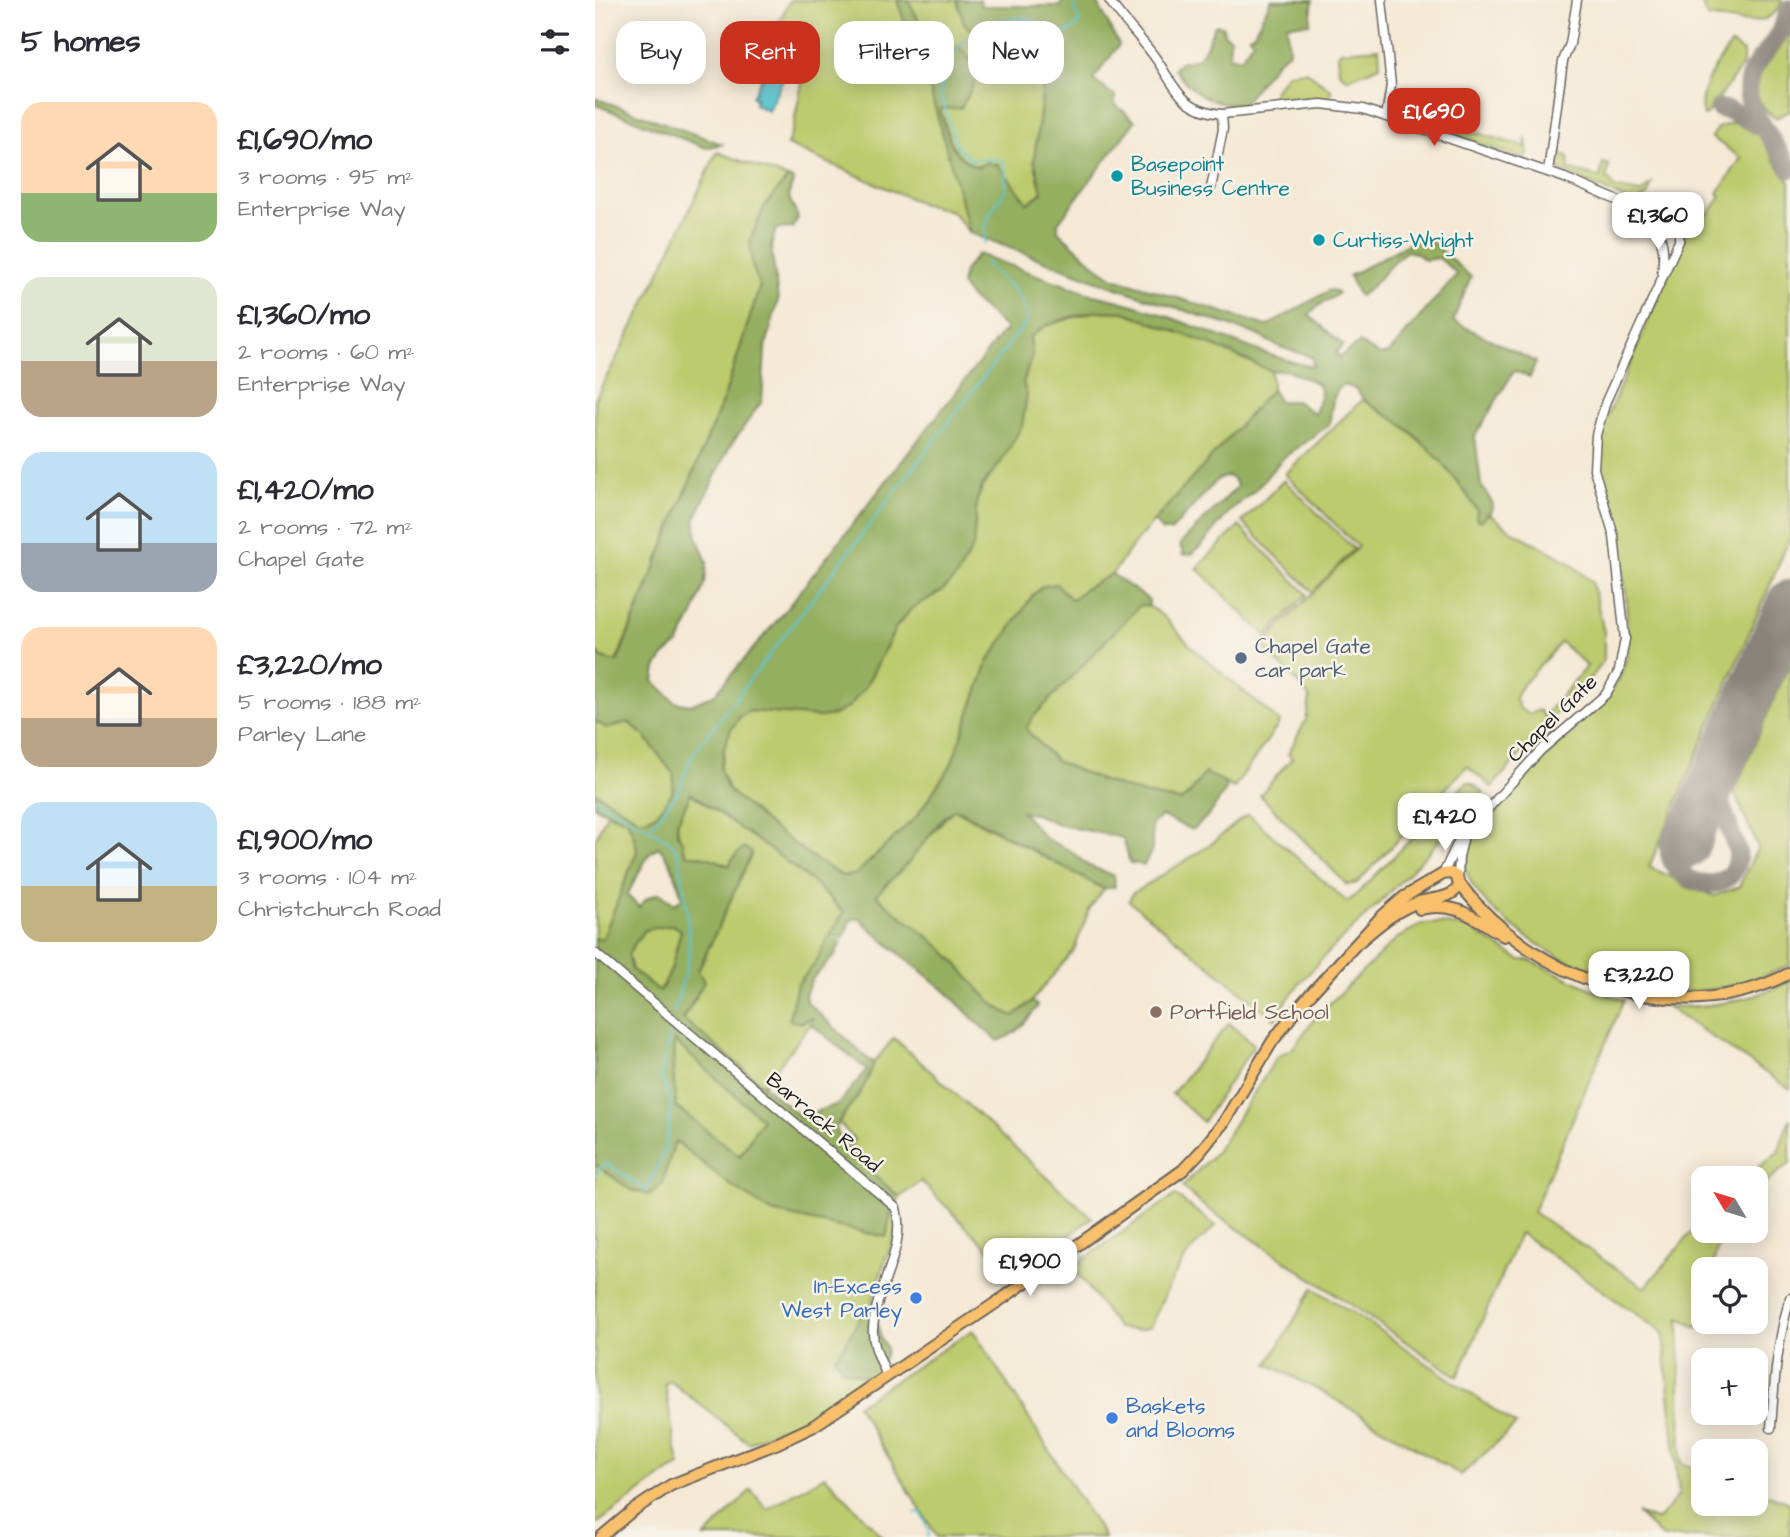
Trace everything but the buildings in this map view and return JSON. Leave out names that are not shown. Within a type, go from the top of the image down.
[{"type":"main road","points":[[601,1537],[632,1511],[671,1485],[812,1427],[1183,1170],[1224,1122],[1272,1042],[1297,1009],[1390,907],[1424,885],[1451,873],[1503,930]]},
{"type":"main road","points":[[1441,876],[1438,889],[1519,943]]},
{"type":"main road","points":[[1359,942],[1397,911],[1417,902],[1456,892],[1459,881]]},
{"type":"main road","points":[[1348,953],[1394,918],[1433,906],[1455,907],[1592,981],[1614,989],[1660,999],[1720,997],[1758,987],[1790,973]]},
{"type":"street","points":[[1109,0],[1153,54],[1174,89],[1205,113],[1222,114],[1321,104],[1353,107],[1594,189],[1642,211],[1678,222],[1680,233],[1669,240],[1642,211]]},
{"type":"street","points":[[1382,0],[1391,85],[1386,117]]},
{"type":"street","points":[[1548,172],[1563,61],[1570,44],[1577,0]]},
{"type":"street","points":[[1211,188],[1223,129],[1222,114]]},
{"type":"street","points":[[1661,279],[1664,258],[1660,224],[1667,218]]},
{"type":"street","name":"Chapel Gate","points":[[1441,876],[1454,847],[1540,751],[1594,706],[1613,682],[1622,660],[1625,639],[1614,536],[1594,469],[1595,435],[1607,401],[1679,241],[1680,233]]},
{"type":"street","name":"Chapel Gate","points":[[1459,881],[1459,856],[1466,834]]},
{"type":"street","name":"Barrack Road","points":[[595,953],[896,1208],[899,1234],[873,1330],[875,1347],[887,1376]]},
{"type":"street","points":[[1771,1428],[1774,1376],[1790,1298]]},
{"type":"green space","points":[[790,0],[897,0],[904,21],[834,21],[834,84],[928,84],[970,233],[952,211],[923,204],[787,145],[802,84],[820,84],[820,21],[780,21]]},
{"type":"green space","points":[[897,0],[908,0],[918,21],[904,21]]},
{"type":"green space","points":[[908,0],[957,0],[964,23],[968,27],[968,57],[960,47],[954,51],[954,21],[918,21]]},
{"type":"green space","points":[[957,0],[980,0],[981,6],[1061,6],[1062,0],[1096,0],[1119,45],[1093,80],[1115,96],[1115,104],[1135,121],[1058,223],[1058,231],[1095,265],[1114,278],[1267,326],[1330,290],[1336,291],[1338,293],[1309,315],[1343,345],[1336,352],[1339,357],[1359,343],[1380,355],[1389,353],[1457,274],[1439,258],[1425,260],[1416,253],[1407,251],[1359,296],[1349,276],[1424,235],[1471,277],[1453,321],[1536,362],[1530,377],[1514,371],[1475,436],[1481,485],[1493,504],[1491,511],[1481,521],[1476,519],[1477,510],[1424,443],[1396,420],[1371,405],[1356,389],[1343,385],[1334,397],[1329,425],[1283,458],[1256,489],[1229,512],[1203,544],[1192,554],[1183,555],[1180,544],[1237,487],[1235,481],[1228,476],[1218,479],[1171,531],[1162,531],[1154,521],[1272,389],[1279,401],[1296,401],[1315,414],[1321,392],[1317,383],[1286,370],[1271,371],[1125,312],[1096,311],[1071,317],[1045,326],[1030,337],[1032,355],[1023,383],[1027,395],[1022,426],[1000,464],[983,484],[977,500],[973,547],[957,576],[943,590],[911,609],[896,627],[866,686],[849,707],[834,715],[820,717],[750,711],[740,717],[731,729],[720,769],[728,790],[775,830],[819,862],[842,876],[855,875],[916,817],[951,765],[988,662],[1033,595],[1043,586],[1056,584],[1072,600],[1084,589],[1112,574],[1149,600],[1149,606],[1140,605],[1033,717],[1026,729],[1056,761],[1100,780],[1144,794],[1181,801],[1205,773],[1221,780],[1227,788],[1210,814],[1192,830],[1162,816],[1152,824],[1152,850],[1144,865],[1130,863],[1123,838],[1061,825],[1035,814],[1022,812],[1046,839],[1071,851],[1087,865],[1114,876],[1115,887],[1104,889],[963,812],[954,809],[943,818],[908,863],[876,895],[939,946],[1004,1012],[1014,1016],[1032,1001],[1038,1006],[1017,1031],[999,1041],[943,989],[859,918],[851,920],[835,955],[812,979],[805,995],[806,1001],[874,1062],[861,1091],[838,1123],[837,1134],[861,1164],[900,1197],[891,1212],[886,1237],[772,1212],[729,1184],[675,1141],[662,1185],[649,1195],[631,1190],[595,1164],[595,939],[603,938],[637,851],[628,821],[595,807],[595,792],[638,819],[647,819],[657,813],[672,793],[674,775],[646,738],[629,722],[607,728],[595,721],[595,650],[602,658],[617,662],[725,395],[760,286],[752,265],[750,240],[765,205],[788,178],[794,180],[789,196],[798,218],[792,228],[776,229],[771,246],[778,300],[765,350],[762,401],[729,448],[695,518],[697,537],[707,562],[705,583],[678,644],[664,656],[656,668],[654,681],[675,702],[691,705],[715,694],[780,617],[1005,332],[1006,328],[969,296],[961,284],[964,271],[978,254],[1093,295],[1176,319],[1258,351],[1313,367],[1312,357],[1280,347],[1255,334],[1108,285],[970,233],[928,84],[954,84],[954,50],[959,46],[968,57],[968,84],[974,84],[961,108],[940,109],[951,144],[962,158],[970,163],[979,167],[986,162],[998,165],[1028,203],[1042,192],[1034,160],[1043,89],[1036,84],[1064,84],[1064,21],[968,21],[968,27],[964,23]],"holes":[[[691,793],[783,859],[815,884],[844,912],[814,965],[797,984],[789,1019],[798,1022],[813,1018],[811,1024],[867,1070],[838,1104],[801,1117],[683,1019],[704,982],[698,971],[752,853],[744,847],[729,866],[698,855],[687,855],[677,834],[677,823]],[[658,847],[671,864],[682,898],[675,904],[659,893],[647,898],[639,907],[627,895],[649,854]],[[673,925],[681,930],[671,970],[660,992],[632,970],[628,954],[644,930]],[[674,1041],[762,1119],[740,1156],[676,1107]]]},
{"type":"green space","points":[[1271,0],[1313,0],[1310,23],[1287,25],[1289,52],[1277,61],[1242,105],[1221,103],[1203,96],[1174,69],[1181,61],[1200,56],[1217,25],[1223,26],[1224,34],[1230,38],[1229,57],[1242,57],[1253,41],[1249,36],[1254,33]]},
{"type":"green space","points":[[1700,0],[1782,0],[1770,17],[1751,22],[1707,17]]},
{"type":"green space","points":[[1790,29],[1790,111],[1775,118],[1757,95],[1757,84],[1767,62]]},
{"type":"green space","points":[[1732,44],[1743,52],[1743,65],[1705,116],[1701,106],[1705,87],[1720,59]]},
{"type":"green space","points":[[1379,48],[1380,66],[1348,79],[1339,72],[1338,55],[1341,51]]},
{"type":"green space","points":[[1306,71],[1331,90],[1331,95],[1327,98],[1278,101],[1273,92],[1288,73]]},
{"type":"green space","points":[[968,83],[1037,84],[1043,89],[1034,160],[1042,192],[1028,203],[1000,168],[972,165],[954,151],[940,108]]},
{"type":"green space","points":[[595,98],[722,144],[706,148],[596,105]]},
{"type":"green space","points":[[1735,122],[1745,125],[1761,137],[1790,182],[1790,538],[1649,867],[1714,896],[1739,887],[1758,847],[1734,792],[1790,662],[1790,965],[1727,987],[1661,991],[1627,985],[1594,974],[1534,942],[1511,926],[1475,889],[1466,870],[1466,851],[1478,831],[1563,737],[1607,697],[1619,679],[1628,653],[1626,594],[1616,520],[1600,474],[1600,433],[1683,240],[1686,219],[1693,207],[1709,214],[1721,196],[1718,193],[1741,158],[1711,137],[1717,128]]},
{"type":"green space","points":[[1454,126],[1525,147],[1526,137],[1528,156],[1523,159],[1457,136]]},
{"type":"green space","points":[[717,152],[788,178],[765,205],[752,265],[760,285],[725,395],[616,662],[602,658],[595,650],[595,399],[641,311]]},
{"type":"green space","points":[[1558,154],[1569,158],[1568,169],[1600,178],[1603,163],[1609,165],[1606,179],[1611,181],[1613,188],[1640,193],[1652,184],[1647,196],[1634,203],[1558,169],[1554,159]]},
{"type":"green space","points":[[1096,311],[1125,312],[1271,371],[1272,389],[1138,539],[1112,574],[1084,589],[1072,601],[1064,591],[1033,595],[988,662],[951,765],[916,817],[855,875],[843,876],[775,830],[728,790],[720,770],[731,729],[740,717],[750,711],[820,717],[866,686],[896,627],[911,609],[943,590],[973,547],[977,500],[984,484],[1000,464],[1027,395],[1023,384],[1031,355],[1030,337],[1045,326]]},
{"type":"green space","points":[[1362,400],[1403,425],[1440,460],[1471,500],[1512,531],[1568,561],[1592,582],[1604,632],[1604,660],[1595,673],[1551,718],[1545,715],[1587,666],[1561,642],[1519,689],[1515,698],[1520,709],[1529,714],[1539,710],[1552,724],[1530,743],[1492,787],[1467,766],[1357,883],[1347,885],[1260,795],[1292,758],[1288,754],[1306,720],[1310,699],[1264,648],[1265,641],[1358,547],[1285,474]]},
{"type":"green space","points":[[1284,480],[1354,549],[1313,592],[1242,522]]},
{"type":"green space","points":[[1239,526],[1307,594],[1266,636],[1197,568]]},
{"type":"green space","points":[[1140,604],[1160,614],[1198,652],[1280,722],[1234,788],[1205,773],[1181,801],[1144,794],[1100,780],[1056,761],[1025,729],[1033,717]]},
{"type":"green space","points":[[595,721],[607,728],[628,722],[646,738],[674,775],[672,793],[657,813],[647,819],[638,819],[595,792]]},
{"type":"green space","points":[[1467,782],[1484,793],[1403,879],[1314,967],[1275,1019],[1129,901],[1132,894],[1210,845],[1249,815],[1347,902]]},
{"type":"green space","points":[[690,793],[783,859],[815,884],[844,913],[814,965],[797,984],[790,1012],[801,1023],[813,1018],[814,1020],[763,1085],[683,1019],[696,998],[698,971],[752,853],[730,866],[698,855],[687,855],[679,838],[678,824],[681,810]]},
{"type":"green space","points":[[954,809],[1104,889],[1090,908],[1074,950],[1032,1001],[1014,1016],[995,1005],[939,946],[876,895]]},
{"type":"green space","points":[[607,813],[628,821],[637,851],[603,938],[595,939],[595,840]]},
{"type":"green space","points":[[1441,923],[1469,928],[1520,960],[1529,960],[1598,992],[1624,1000],[1533,1212],[1645,1288],[1691,1232],[1691,1243],[1719,1243],[1715,1257],[1691,1257],[1691,1324],[1679,1318],[1681,1463],[1691,1467],[1691,1516],[1768,1516],[1768,1495],[1790,1503],[1790,1537],[1662,1537],[1637,1513],[1657,1521],[1679,1495],[1663,1333],[1520,1233],[1458,1377],[1204,1206],[1182,1187],[1216,1152],[1277,1057],[1293,1048],[1315,1018],[1396,939],[1422,924]]},
{"type":"green space","points":[[673,925],[681,930],[671,970],[660,992],[632,970],[628,954],[644,930]]},
{"type":"green space","points":[[1790,981],[1790,1089],[1667,1007],[1730,1002]]},
{"type":"green space","points":[[1229,1023],[1254,1045],[1203,1122],[1172,1094]]},
{"type":"green space","points":[[894,1038],[1092,1218],[1015,1276],[921,1181],[900,1197],[855,1159],[848,1149],[854,1139],[839,1123],[868,1078],[874,1062]]},
{"type":"green space","points":[[674,1040],[762,1119],[739,1156],[676,1107]]},
{"type":"green space","points":[[1790,1118],[1790,1163],[1768,1181],[1768,1166],[1760,1166],[1778,1152]]},
{"type":"green space","points":[[674,1140],[729,1184],[772,1212],[886,1237],[891,1212],[896,1226],[893,1242],[870,1310],[869,1357],[863,1377],[845,1393],[805,1418],[749,1443],[670,1381],[665,1384],[680,1466],[666,1473],[595,1525],[595,1164],[631,1190],[669,1161]]},
{"type":"green space","points":[[1175,1195],[1216,1226],[1184,1260],[1150,1327],[1139,1330],[1118,1328],[1073,1267]]},
{"type":"green space","points":[[1313,1288],[1366,1321],[1516,1425],[1461,1475],[1319,1390],[1268,1364]]},
{"type":"green space","points":[[865,1309],[875,1314],[886,1348],[883,1360],[871,1378],[842,1369],[835,1357]]},
{"type":"green space","points":[[973,1330],[1104,1537],[937,1537],[857,1405]]},
{"type":"green space","points":[[825,1476],[883,1537],[705,1537],[751,1490],[767,1509]]},
{"type":"water","points":[[758,84],[781,84],[768,111],[754,104],[756,99],[752,97]]},
{"type":"waterway","points":[[985,244],[985,228],[990,213],[1006,189],[1005,165],[994,159],[972,160],[957,147],[940,92],[952,55],[964,42],[992,22],[1025,17],[1054,32],[1068,33],[1080,20],[1075,13],[1075,0]]},
{"type":"waterway","points":[[674,1012],[689,955],[683,882],[675,847],[649,829],[678,792],[692,755],[1026,322],[1022,301],[985,262]]},
{"type":"waterway","points":[[595,799],[649,829]]},
{"type":"waterway","points":[[595,1175],[606,1163],[646,1190],[664,1153],[668,1130],[671,1104],[661,1076],[672,1024]]},
{"type":"waterway","points":[[915,1513],[921,1512],[929,1532],[928,1537]]},
{"type":"taxiway","points":[[1790,9],[1779,34],[1750,75],[1748,84],[1751,107],[1790,169]]},
{"type":"taxiway","points":[[1719,108],[1731,111],[1761,127]]},
{"type":"taxiway","points":[[1713,783],[1675,828],[1669,851],[1674,865],[1684,876],[1697,882],[1712,884],[1725,880],[1734,870],[1738,853],[1716,789],[1717,774]]},
{"type":"runway","points":[[1686,845],[1790,603]]},
{"type":"place","name":"Basepoint Business Centre","points":[[1117,176]]},
{"type":"place","name":"Curtiss-Wright","points":[[1319,240]]},
{"type":"place","name":"Chapel Gate car park","points":[[1241,658]]},
{"type":"place","name":"Portfield School","points":[[1156,1012]]},
{"type":"place","name":"In-Excess West Parley","points":[[916,1298]]},
{"type":"place","name":"Baskets and Blooms","points":[[1112,1418]]}]
